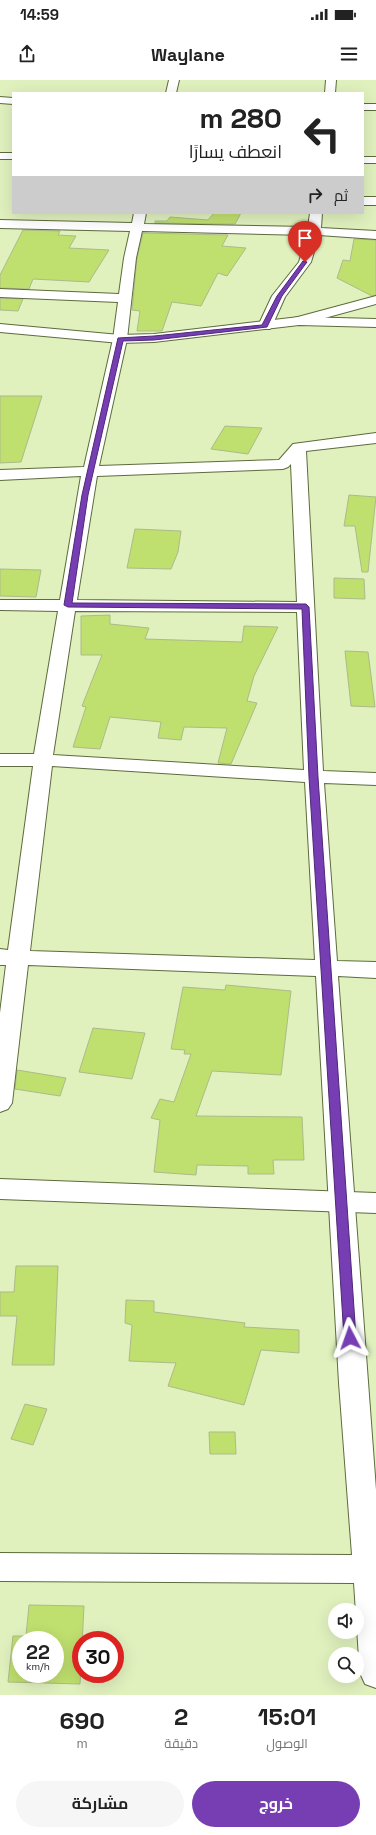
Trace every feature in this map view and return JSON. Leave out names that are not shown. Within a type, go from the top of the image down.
[{"type":"street","points":[[170,92],[174,80]]},
{"type":"street","points":[[330,92],[332,80]]},
{"type":"street","points":[[0,100],[12,101]]},
{"type":"street","points":[[364,107],[376,107]]},
{"type":"street","points":[[0,156],[12,156]]},
{"type":"street","points":[[364,160],[376,160]]},
{"type":"street","points":[[364,201],[376,201]]},
{"type":"street","points":[[265,326],[279,296],[305,262],[314,231],[316,214]]},
{"type":"street","points":[[0,1103],[9,957],[43,760],[85,495],[120,339],[130,258],[138,220]]},
{"type":"street","points":[[0,224],[138,220],[376,235]]},
{"type":"street","points":[[0,293],[125,298]]},
{"type":"street","points":[[299,322],[376,300]]},
{"type":"street","points":[[0,328],[120,339],[154,338],[299,322],[376,323]]},
{"type":"street","points":[[0,475],[283,464],[298,446],[376,438]]},
{"type":"street","points":[[298,446],[314,777],[326,969],[353,1383],[372,1569],[376,1673]]},
{"type":"street","points":[[0,605],[306,607]]},
{"type":"street","points":[[0,760],[43,760],[314,777],[376,779]]},
{"type":"street","points":[[9,957],[376,970]]},
{"type":"street","points":[[0,1189],[376,1203]]},
{"type":"street","points":[[0,1567],[372,1569]]},
{"type":"building","points":[[213,214],[240,214],[235,224],[155,223],[155,221],[167,221],[170,217],[208,220]]},
{"type":"building","points":[[23,230],[60,231],[58,235],[76,236],[69,248],[109,250],[89,282],[33,279],[29,289],[0,288],[0,275]]},
{"type":"building","points":[[143,233],[228,235],[222,246],[246,248],[227,276],[218,273],[201,306],[172,302],[162,331],[137,331],[140,311],[132,310],[137,258]]},
{"type":"building","points":[[354,239],[376,240],[376,295],[372,296],[337,278],[343,260],[350,261]]},
{"type":"building","points":[[0,298],[23,299],[18,311],[0,310]]},
{"type":"building","points":[[0,396],[42,396],[21,462],[0,463]]},
{"type":"building","points":[[225,426],[262,428],[248,454],[211,449]]},
{"type":"building","points":[[349,495],[376,497],[368,572],[362,572],[355,526],[344,526]]},
{"type":"building","points":[[135,529],[181,531],[178,552],[171,569],[127,568]]},
{"type":"building","points":[[0,569],[41,570],[36,597],[0,596]]},
{"type":"building","points":[[334,578],[364,579],[365,599],[334,598]]},
{"type":"building","points":[[110,615],[110,624],[149,628],[145,639],[242,642],[244,626],[278,627],[254,676],[247,701],[257,703],[231,764],[218,763],[227,728],[184,727],[181,740],[158,738],[161,722],[110,717],[100,749],[73,747],[86,707],[82,706],[102,655],[81,655],[81,616]]},
{"type":"building","points":[[345,651],[368,652],[375,707],[351,706]]},
{"type":"building","points":[[226,985],[291,991],[281,1075],[212,1071],[196,1116],[302,1117],[304,1160],[273,1160],[274,1174],[248,1174],[248,1166],[197,1165],[196,1175],[154,1172],[160,1120],[151,1118],[160,1099],[174,1102],[191,1054],[184,1054],[185,1050],[171,1049],[183,987],[225,990]]},
{"type":"building","points":[[93,1028],[145,1033],[132,1079],[79,1072]]},
{"type":"building","points":[[17,1070],[66,1078],[60,1096],[15,1089]]},
{"type":"building","points":[[16,1266],[58,1266],[54,1365],[12,1365],[17,1316],[0,1316],[0,1292],[14,1292]]},
{"type":"building","points":[[126,1300],[154,1301],[154,1312],[245,1323],[244,1327],[299,1330],[299,1353],[261,1350],[244,1405],[168,1386],[176,1363],[129,1361],[132,1325],[125,1323]]},
{"type":"building","points":[[25,1404],[47,1409],[33,1445],[11,1439]]},
{"type":"building","points":[[209,1432],[235,1432],[236,1454],[210,1454]]},
{"type":"building","points":[[29,1605],[84,1606],[83,1631],[72,1631],[72,1683],[80,1684],[44,1683],[64,1683],[64,1631],[26,1631]]},
{"type":"building","points":[[12,1645],[12,1682],[8,1682]]},
{"type":"route","points":[[305,262],[279,296],[265,326],[154,338],[120,339],[85,495],[68,605],[306,607],[314,777],[350,1338]]}]
